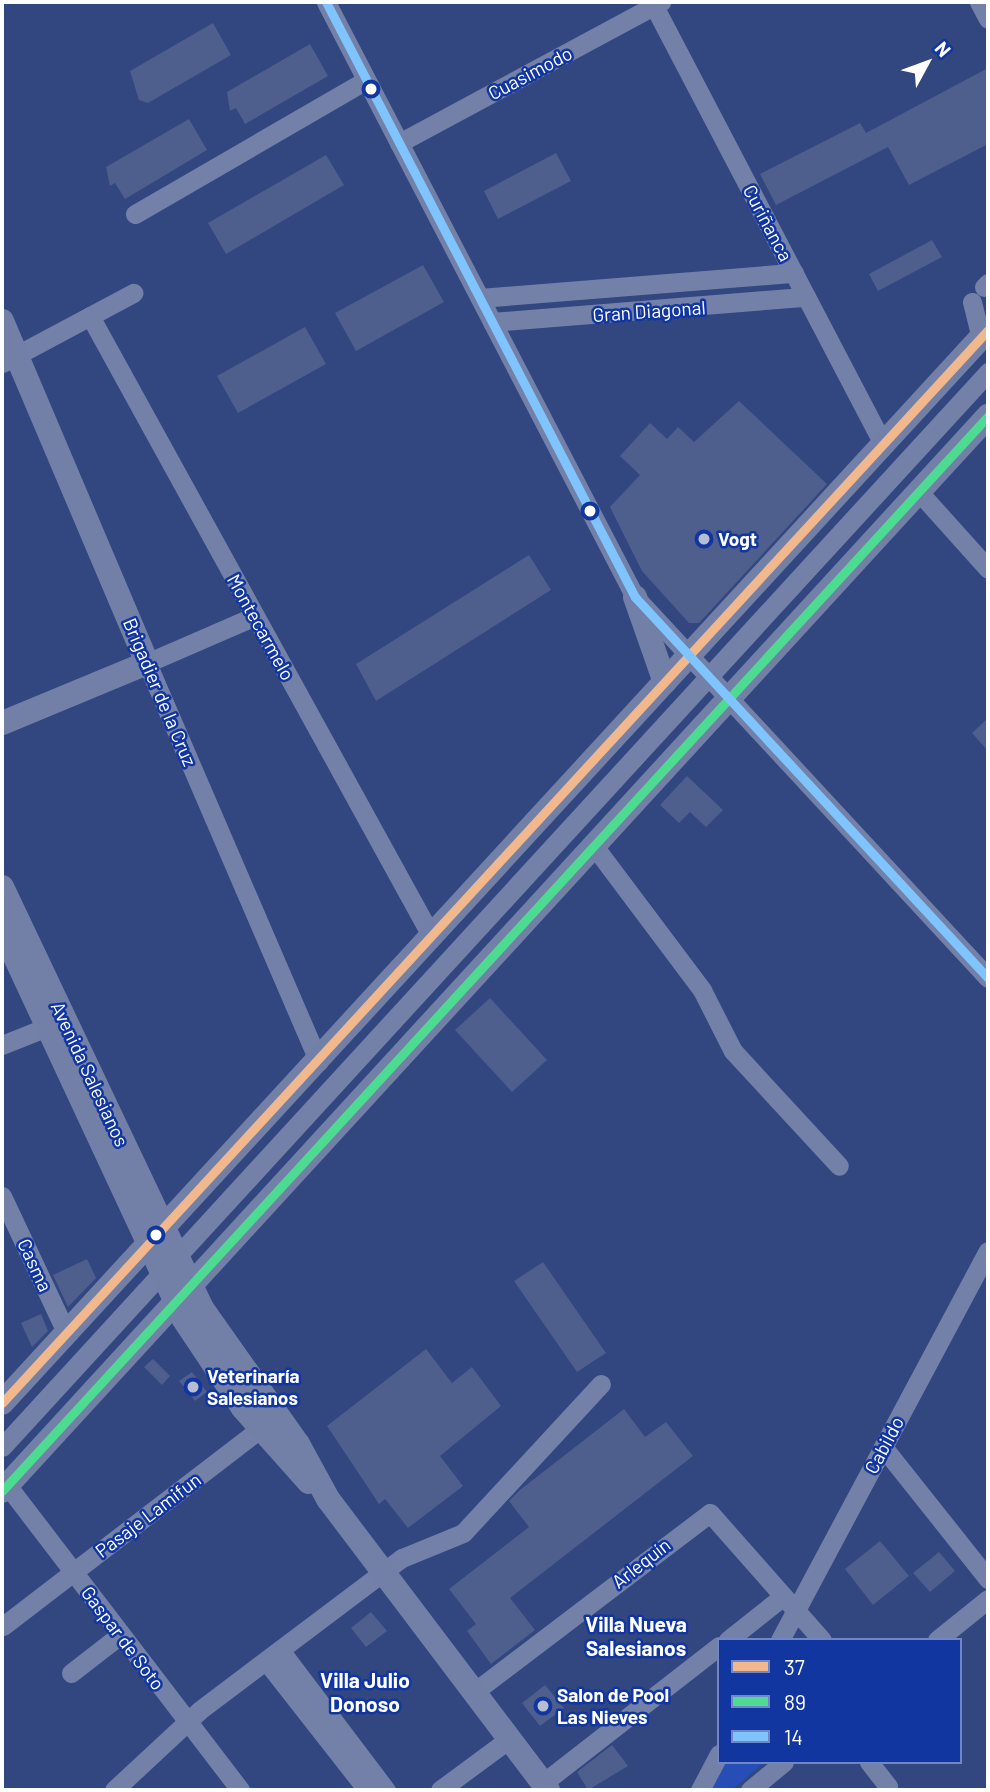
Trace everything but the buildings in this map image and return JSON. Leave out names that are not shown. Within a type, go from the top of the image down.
[{"type":"main road","name":"Brigadier de la Cruz","points":[[2,321],[9,359],[147,663]]},
{"type":"main road","points":[[2,1403],[157,1240],[984,334]]},
{"type":"main road","points":[[4,1488],[184,1297],[988,416]]},
{"type":"main road","points":[[635,597],[665,682]]},
{"type":"main road","points":[[2,723],[147,663]]},
{"type":"main road","name":"Avenida Salesianos","points":[[2,887],[157,1240]]},
{"type":"main road","name":"Avenida Salesianos","points":[[2,929],[47,1027],[184,1297]]},
{"type":"main road","points":[[184,1297],[260,1429],[328,1499]]},
{"type":"main road","points":[[184,1297],[328,1499],[545,1786]]},
{"type":"street","points":[[326,2],[635,597],[727,702],[988,978]]},
{"type":"street","points":[[979,2],[988,19]]},
{"type":"street","name":"Cuasimodo","points":[[400,144],[656,3]]},
{"type":"street","name":"Curiñanca","points":[[656,3],[883,444]]},
{"type":"street","points":[[135,214],[366,80]]},
{"type":"street","name":"Gran Diagonal","points":[[480,298],[794,273]]},
{"type":"street","points":[[982,291],[984,334]]},
{"type":"street","points":[[9,359],[133,293]]},
{"type":"street","name":"Gran Diagonal","points":[[492,322],[806,297]]},
{"type":"street","name":"Montecarmelo","points":[[90,316],[432,937]]},
{"type":"street","points":[[2,1447],[171,1268],[988,372]]},
{"type":"street","points":[[919,492],[988,569]]},
{"type":"street","points":[[147,663],[255,616]]},
{"type":"street","name":"Brigadier de la Cruz","points":[[147,663],[319,1062]]},
{"type":"street","points":[[594,846],[702,990],[733,1051],[839,1166]]},
{"type":"street","points":[[2,1045],[47,1027]]},
{"type":"street","name":"Casma","points":[[2,1196],[68,1334]]},
{"type":"street","name":"Cabildo","points":[[780,1638],[789,1603],[883,1447],[987,1260]]},
{"type":"street","points":[[114,1790],[187,1723],[402,1558],[463,1533],[601,1384]]},
{"type":"street","name":"Pasaje Lamifun","points":[[2,1626],[260,1429]]},
{"type":"street","points":[[883,1447],[988,1579]]},
{"type":"street","name":"Gaspar de Soto","points":[[4,1488],[73,1572],[240,1790]]},
{"type":"street","name":"Arlequín","points":[[474,1692],[710,1513],[789,1603]]},
{"type":"street","points":[[939,1638],[988,1599]]},
{"type":"street","points":[[730,1638],[789,1603],[820,1638]]},
{"type":"street","points":[[71,1673],[120,1635]]},
{"type":"street","points":[[545,1786],[717,1649]]},
{"type":"street","points":[[273,1656],[366,1780],[386,1790]]},
{"type":"street","points":[[440,1790],[509,1738]]},
{"type":"street","points":[[699,1790],[717,1758]]},
{"type":"street","points":[[759,1787],[782,1764]]},
{"type":"street","points":[[871,1764],[888,1786]]},
{"type":"shaded area","points":[[722,1764],[763,1764],[732,1790],[707,1790]]},
{"type":"transit line","name":"14","points":[[326,2],[635,597],[988,978]]},
{"type":"transit line","name":"37","points":[[2,1403],[988,330]]},
{"type":"transit line","name":"89","points":[[2,1491],[988,416]]},
{"type":"place","name":"Vogt","points":[[704,539]]},
{"type":"place","name":"Veterinaría Salesianos","points":[[193,1387]]},
{"type":"place","name":"Salon de Pool Las Nieves","points":[[543,1706]]},
{"type":"district","name":"Villa Nueva Salesianos","points":[[636,1636]]},
{"type":"district","name":"Villa Julio Donoso","points":[[365,1692]]}]
